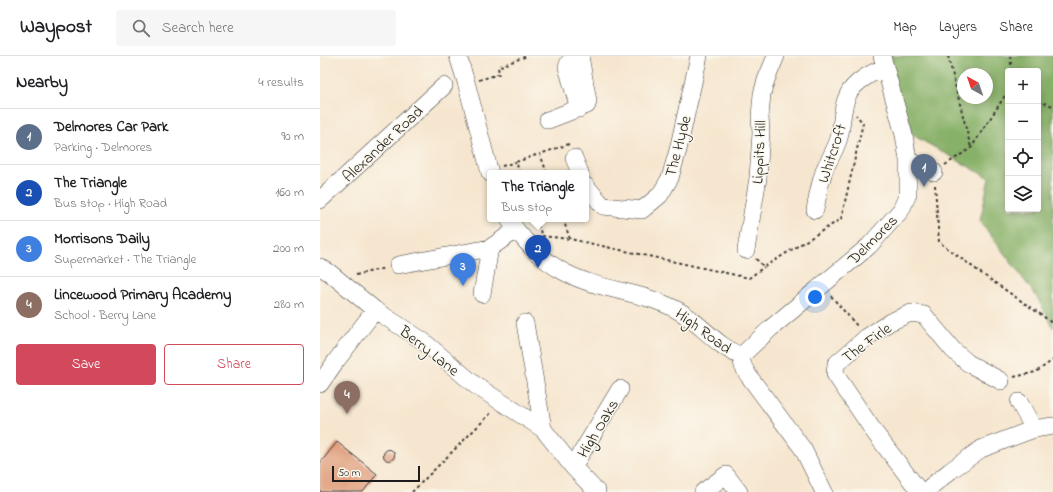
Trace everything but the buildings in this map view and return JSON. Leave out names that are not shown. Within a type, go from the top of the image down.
[{"type":"street","points":[[458,56],[467,84],[489,170]]},
{"type":"street","name":"The Hyde","points":[[589,190],[603,206],[642,210],[660,195],[670,178],[678,150],[699,56]]},
{"type":"street","name":"Lippits Hill","points":[[746,250],[758,178],[762,94],[776,56]]},
{"type":"street","points":[[548,120],[587,105],[588,102],[581,57]]},
{"type":"street","name":"Delmores","points":[[741,356],[771,328],[869,246],[901,210],[908,194],[908,160],[904,135],[884,62]]},
{"type":"street","name":"Whitcroft","points":[[815,210],[820,185],[826,166],[836,148],[845,102],[849,92],[857,83],[884,62]]},
{"type":"street","name":"Alexander Road","points":[[320,200],[444,86]]},
{"type":"street","points":[[908,160],[934,172]]},
{"type":"street","points":[[482,294],[490,248],[513,224]]},
{"type":"street","name":"High Road","points":[[513,224],[535,251],[558,269],[567,274],[590,282],[642,295],[666,304],[688,316],[726,348],[741,356],[743,366],[748,375],[803,449],[824,492]]},
{"type":"street","points":[[398,265],[490,248]]},
{"type":"street","name":"Berry Lane","points":[[320,267],[375,310],[423,341],[475,386],[543,429]]},
{"type":"street","points":[[320,384],[375,310]]},
{"type":"street","name":"The Firle","points":[[920,492],[875,433],[835,374],[836,364],[867,337],[890,322],[911,313],[924,315],[953,350],[968,363],[1001,381]]},
{"type":"street","points":[[525,323],[543,429],[573,467],[596,492]]},
{"type":"street","name":"High Oaks","points":[[573,467],[620,389]]},
{"type":"street","points":[[1019,402],[1034,429]]},
{"type":"street","points":[[924,492],[981,449],[1034,429],[1053,426]]},
{"type":"street","points":[[703,492],[726,475],[739,492]]},
{"type":"path","points":[[467,84],[499,74],[498,67],[527,56]]},
{"type":"path","points":[[948,56],[971,148]]},
{"type":"path","points":[[1010,56],[1012,68]]},
{"type":"path","points":[[1005,96],[971,148],[934,172],[939,242],[1053,324]]},
{"type":"path","points":[[1041,102],[1053,106]]},
{"type":"path","points":[[519,170],[516,162],[570,144],[577,166]]},
{"type":"path","points":[[540,154],[546,170]]},
{"type":"path","points":[[537,222],[542,236],[570,239],[749,278],[764,267]]},
{"type":"path","points":[[564,222],[570,239]]},
{"type":"path","points":[[338,280],[398,265]]},
{"type":"path","points":[[822,285],[867,337]]},
{"type":"path","points":[[1001,381],[1036,372],[1053,360]]},
{"type":"path","points":[[412,492],[501,402]]},
{"type":"green space","points":[[887,56],[1053,56],[1053,328],[1037,297],[980,221],[989,178],[902,129]]},
{"type":"place","name":"Delmores Car Park","points":[[924,187]]},
{"type":"place","name":"The Triangle","points":[[538,268]]},
{"type":"place","name":"Morrisons Daily","points":[[463,286]]},
{"type":"place","name":"Lincewood Primary Academy","points":[[347,414]]}]
